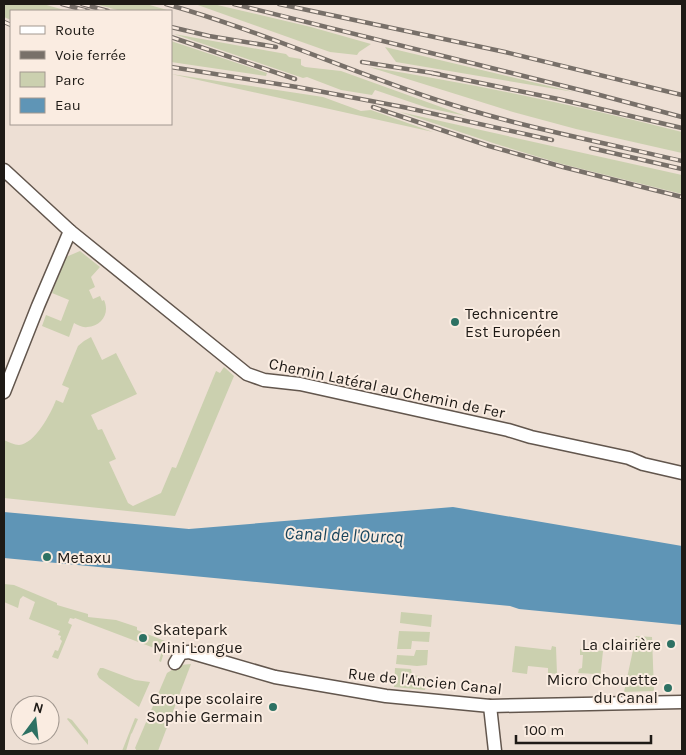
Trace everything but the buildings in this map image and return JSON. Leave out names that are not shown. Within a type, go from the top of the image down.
[{"type":"street","name":"Chemin Latéral au Chemin de Fer","points":[[4,170],[70,231],[247,374],[264,380],[300,384],[508,430],[518,434],[629,458],[643,464],[682,473]]},
{"type":"street","points":[[4,392],[70,231]]},
{"type":"street","name":"Rue de l'Ancien Canal","points":[[175,664],[181,653],[189,652],[240,668],[322,686],[386,696],[490,706],[682,702]]},
{"type":"street","points":[[490,706],[495,751]]},
{"type":"green space","points":[[4,4],[43,4],[64,10],[10,10],[10,20],[4,17]]},
{"type":"green space","points":[[95,4],[146,4],[167,10],[117,10]]},
{"type":"green space","points":[[195,4],[213,4],[311,27],[371,44],[357,55],[330,52]]},
{"type":"green space","points":[[174,34],[286,54],[289,57],[301,59],[301,65],[305,67],[341,71],[466,116],[428,108],[375,90],[372,95],[341,90],[307,77],[303,78]]},
{"type":"green space","points":[[172,41],[267,73],[266,76],[172,62]]},
{"type":"green space","points":[[385,47],[574,92],[396,62]]},
{"type":"green space","points":[[369,67],[527,96],[682,132],[682,153],[576,129],[513,112]]},
{"type":"green space","points":[[172,74],[323,97],[361,111],[371,110],[433,132]]},
{"type":"green space","points":[[400,112],[682,175],[682,194],[562,164]]},
{"type":"green space","points":[[80,251],[100,267],[91,277],[95,287],[89,290],[93,299],[100,296],[102,301],[104,300],[106,310],[103,318],[97,324],[85,327],[74,323],[69,337],[42,326],[46,315],[61,321],[69,300],[52,293],[66,257]]},
{"type":"green space","points":[[91,337],[102,360],[116,353],[137,394],[91,415],[98,430],[102,429],[116,459],[109,462],[128,503],[133,506],[161,493],[172,467],[176,468],[216,371],[220,373],[224,367],[234,376],[175,516],[4,498],[4,440],[17,445],[25,443],[42,427],[56,400],[63,403],[69,388],[62,385],[78,346]]},
{"type":"green space","points":[[4,584],[14,585],[57,603],[57,605],[88,614],[88,617],[116,620],[137,627],[137,630],[165,641],[161,662],[159,661],[162,651],[75,618],[70,618],[68,623],[72,625],[58,659],[52,657],[55,650],[58,651],[62,641],[60,639],[61,636],[58,635],[60,631],[29,619],[35,602],[23,596],[20,599],[18,608],[4,602]]},
{"type":"green space","points":[[401,612],[432,615],[431,627],[400,623]]},
{"type":"green space","points":[[399,631],[430,632],[429,642],[412,641],[411,649],[397,649]]},
{"type":"green space","points":[[636,636],[652,637],[654,691],[624,692]]},
{"type":"green space","points":[[515,646],[551,650],[552,646],[556,647],[557,674],[548,673],[548,668],[528,666],[527,674],[512,672]]},
{"type":"green space","points":[[580,649],[603,651],[600,679],[595,679],[595,674],[578,673],[579,669],[582,668],[583,655],[580,655]]},
{"type":"green space","points":[[416,650],[428,650],[427,665],[396,664],[397,655],[414,656]]},
{"type":"green space","points":[[191,664],[158,751],[137,751],[135,748],[167,673],[180,665]]},
{"type":"green space","points":[[100,668],[135,680],[150,682],[139,707],[99,678],[97,674]]},
{"type":"green space","points":[[395,668],[411,669],[412,675],[426,677],[425,690],[394,687]]},
{"type":"green space","points":[[135,718],[138,719],[126,751],[122,751]]},
{"type":"green space","points":[[67,719],[72,720],[88,740],[88,745]]},
{"type":"water","name":"Canal de l'Ourcq","points":[[453,507],[682,546],[682,625],[519,609],[510,606],[4,558],[4,512],[189,529]]},
{"type":"railway","points":[[62,4],[84,10]]},
{"type":"railway","points":[[82,4],[104,10]]},
{"type":"railway","points":[[166,4],[268,38],[437,100],[498,118],[682,161]]},
{"type":"railway","points":[[234,4],[682,117]]},
{"type":"railway","points":[[279,4],[505,52],[682,95]]},
{"type":"railway","points":[[4,22],[10,25]]},
{"type":"railway","points":[[172,27],[209,36],[276,47]]},
{"type":"railway","points":[[172,37],[295,79]]},
{"type":"railway","points":[[362,62],[439,74]]},
{"type":"railway","points":[[172,67],[297,87],[403,107],[552,140]]},
{"type":"railway","points":[[432,73],[558,99],[682,128]]},
{"type":"railway","points":[[373,107],[489,146],[682,197]]},
{"type":"railway","points":[[591,148],[682,169]]},
{"type":"place","name":"Technicentre Est Européen","points":[[455,322]]},
{"type":"place","name":"Metaxu","points":[[47,557]]},
{"type":"place","name":"Skatepark Mini Longue","points":[[143,638]]},
{"type":"place","name":"La clairière","points":[[671,644]]},
{"type":"place","name":"Micro Chouette du Canal","points":[[668,688]]},
{"type":"place","name":"Groupe scolaire Sophie Germain","points":[[273,707]]}]
